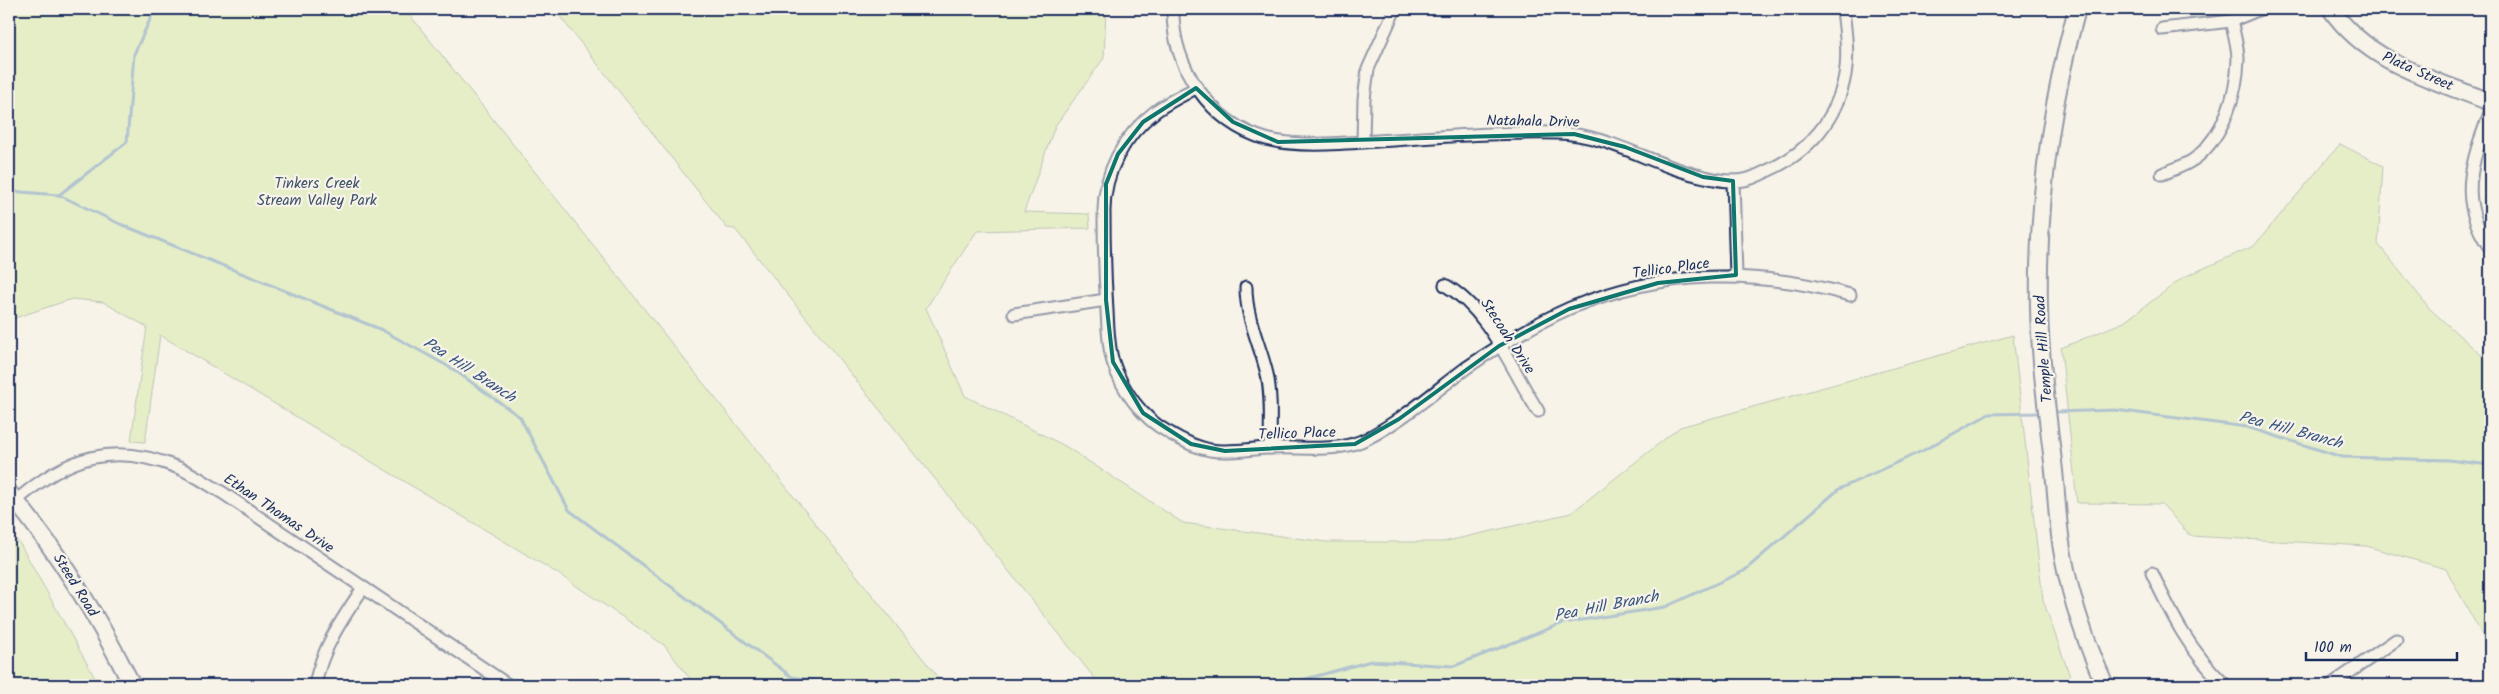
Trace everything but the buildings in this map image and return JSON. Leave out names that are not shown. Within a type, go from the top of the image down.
[{"type":"main road","name":"Temple Hill Road","points":[[2077,9],[2063,59],[2046,160],[2040,231],[2039,309],[2048,422],[2064,560],[2088,646],[2105,685]]},
{"type":"main road","name":"Plata Street","points":[[2331,9],[2342,24],[2379,55],[2402,68],[2490,102]]},
{"type":"main road","name":"Steed Road","points":[[12,497],[63,562],[91,606],[132,685]]},
{"type":"street","name":"Natahala Drive","points":[[1173,9],[1174,34],[1179,55],[1196,88],[1222,115],[1263,138],[1278,142],[1363,142],[1494,134],[1574,134],[1625,147],[1703,177],[1733,181],[1745,180],[1786,161],[1814,140],[1834,111],[1846,72],[1847,51],[1843,9]]},
{"type":"street","points":[[1363,142],[1364,99],[1368,69],[1395,9]]},
{"type":"street","points":[[2162,29],[2231,21],[2260,9]]},
{"type":"street","points":[[2162,174],[2196,158],[2208,146],[2224,121],[2234,89],[2238,58],[2231,21]]},
{"type":"street","name":"Tellico Place","points":[[1196,88],[1157,110],[1128,139],[1111,169],[1106,184],[1103,210],[1106,300],[1110,349],[1113,362],[1126,390],[1150,420],[1175,437],[1208,450],[1337,447],[1366,439],[1399,419],[1499,346],[1569,309],[1618,292],[1679,280],[1736,276],[1815,286],[1850,296]]},
{"type":"street","points":[[2490,113],[2474,158],[2469,193],[2475,221],[2490,248]]},
{"type":"street","points":[[1733,181],[1736,276]]},
{"type":"street","name":"Stecoah Drive","points":[[1445,285],[1461,294],[1472,306],[1499,346],[1538,411]]},
{"type":"street","points":[[1246,287],[1246,308],[1267,375],[1270,396],[1270,448]]},
{"type":"street","points":[[1014,314],[1106,300]]},
{"type":"street","name":"Ethan Thomas Drive","points":[[12,497],[56,470],[76,461],[97,456],[124,455],[151,458],[181,469],[223,493],[508,685]]},
{"type":"street","points":[[2152,573],[2175,621],[2193,651],[2225,685]]},
{"type":"street","points":[[315,685],[319,664],[330,640],[363,588]]},
{"type":"street","points":[[2331,685],[2396,640]]},
{"type":"highlighted area","points":[[1196,88],[1233,122],[1278,142],[1574,134],[1625,147],[1703,177],[1733,181],[1736,275],[1658,283],[1569,309],[1499,346],[1399,419],[1355,444],[1225,451],[1191,444],[1143,413],[1113,362],[1106,300],[1106,184],[1118,154],[1143,122]]},
{"type":"green space","name":"Tinkers Creek Stream Valley Park","points":[[9,9],[405,9],[944,685],[695,685],[664,645],[557,573],[160,335],[145,442],[131,441],[147,327],[103,302],[72,299],[9,320]]},
{"type":"green space","points":[[554,9],[1106,9],[1104,58],[1055,126],[1024,212],[1089,214],[1090,228],[977,231],[926,308],[965,396],[1065,446],[1183,523],[1326,542],[1443,542],[1571,513],[1680,427],[2013,335],[2043,600],[2073,685],[1100,685],[735,229],[727,228]]},
{"type":"green space","points":[[2340,144],[2383,166],[2378,244],[2430,309],[2490,363],[2490,645],[2488,646],[2446,569],[2366,546],[2190,536],[2162,504],[2077,503],[2061,348],[2124,322],[2184,277],[2254,246]]},
{"type":"green space","points":[[9,531],[20,544],[99,685],[9,685]]},
{"type":"waterway","points":[[9,191],[59,195],[127,142],[134,54],[155,9]]},
{"type":"waterway","name":"Pea Hill Branch","points":[[59,195],[120,224],[382,330],[453,369],[520,417],[569,510],[792,677],[845,685]]},
{"type":"waterway","name":"Pea Hill Branch","points":[[2056,412],[2115,410],[2247,427],[2342,457],[2448,460],[2490,465]]},
{"type":"waterway","name":"Pea Hill Branch","points":[[1284,685],[1371,661],[1454,666],[1563,623],[1665,607],[1744,571],[1839,489],[1922,451],[1989,414],[2038,413]]}]
